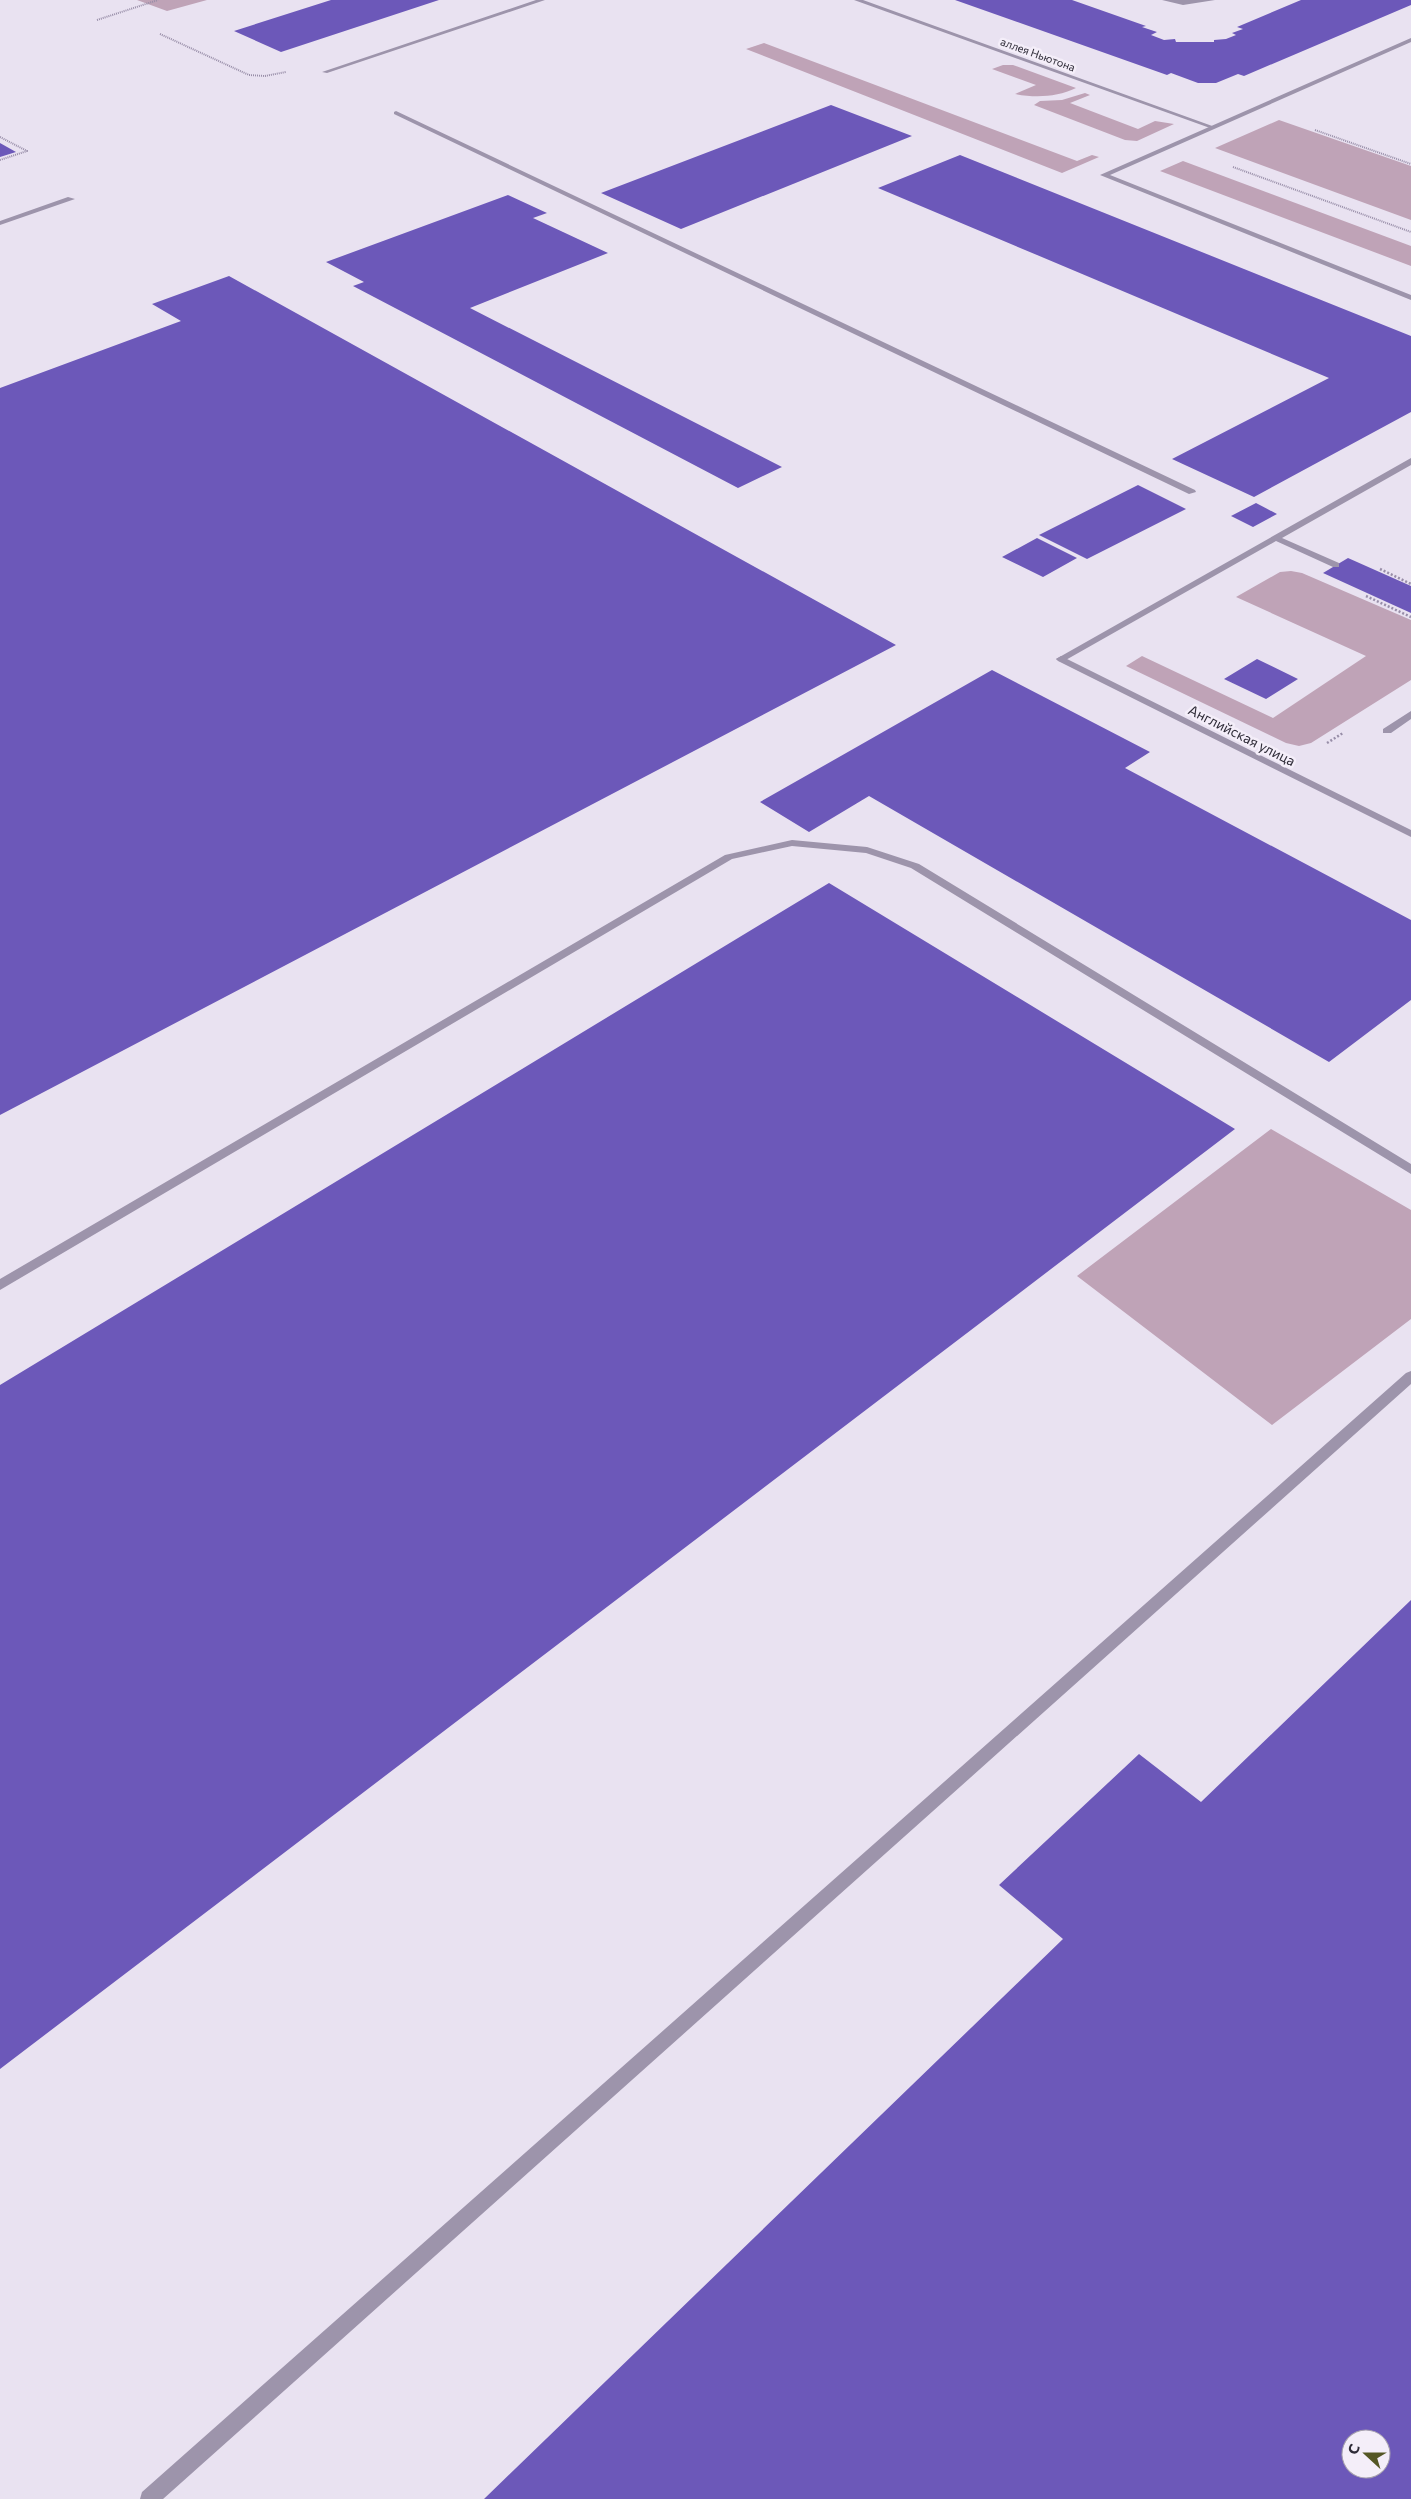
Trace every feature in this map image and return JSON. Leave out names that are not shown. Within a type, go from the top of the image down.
[{"type":"street","points":[[325,72],[542,0]]},
{"type":"street","name":"аллея Ньютона","points":[[857,0],[1212,127]]},
{"type":"street","points":[[1165,0],[1183,3],[1212,0]]},
{"type":"street","points":[[1411,40],[1104,174],[1411,298]]},
{"type":"street","points":[[396,113],[1192,492]]},
{"type":"street","points":[[0,223],[71,199]]},
{"type":"street","points":[[1276,538],[1411,461]]},
{"type":"street","points":[[1276,538],[1336,565]]},
{"type":"street","name":"Английская улица","points":[[1276,538],[1061,659],[1411,834]]},
{"type":"street","points":[[1387,730],[1411,714]]},
{"type":"street","points":[[0,1285],[729,857],[792,843],[867,850],[915,866],[1411,1170]]},
{"type":"street","points":[[148,2499],[1411,1376]]},
{"type":"path","points":[[97,20],[158,0]]},
{"type":"path","points":[[160,34],[249,75],[265,76],[290,71]]},
{"type":"path","points":[[1311,129],[1411,164]]},
{"type":"path","points":[[0,137],[27,151],[0,160]]},
{"type":"path","points":[[1230,166],[1411,232]]},
{"type":"shaded area","points":[[137,0],[207,0],[167,11]]},
{"type":"shaded area","points":[[764,43],[1077,161],[1092,155],[1099,157],[1062,173],[746,49]]},
{"type":"shaded area","points":[[1003,65],[1013,65],[1076,88],[1046,96],[1015,94],[1036,85],[992,69]]},
{"type":"shaded area","points":[[1085,93],[1090,95],[1070,103],[1138,129],[1155,121],[1174,124],[1137,141],[1125,140],[1034,105],[1040,101],[1062,100]]},
{"type":"shaded area","points":[[1279,120],[1411,166],[1411,220],[1215,148]]},
{"type":"shaded area","points":[[1183,161],[1411,246],[1411,266],[1160,171]]},
{"type":"shaded area","points":[[1280,572],[1302,573],[1411,620],[1411,680],[1311,743],[1299,746],[1286,743],[1126,666],[1142,656],[1273,718],[1366,656],[1236,597]]},
{"type":"shaded area","points":[[1271,1129],[1411,1210],[1411,1319],[1272,1425],[1077,1276]]},
{"type":"building","points":[[331,0],[439,0],[281,52],[234,31]]},
{"type":"building","points":[[955,0],[1072,0],[1146,26],[1142,27],[1157,32],[1151,35],[1164,40],[1175,39],[1176,42],[1214,42],[1214,40],[1226,39],[1236,35],[1232,33],[1243,29],[1237,27],[1301,0],[1411,0],[1411,5],[1244,76],[1238,74],[1216,83],[1198,83],[1171,73],[1167,75]]},
{"type":"building","points":[[831,105],[912,136],[681,229],[601,193]]},
{"type":"building","points":[[0,143],[16,152],[0,157]]},
{"type":"building","points":[[960,155],[1411,336],[1411,412],[1254,497],[1172,459],[1329,378],[878,188]]},
{"type":"building","points":[[508,195],[547,213],[533,218],[608,253],[470,308],[782,467],[738,488],[353,286],[364,282],[326,262]]},
{"type":"building","points":[[229,276],[896,645],[0,1115],[0,388],[181,321],[152,304]]},
{"type":"building","points":[[1138,485],[1186,509],[1087,559],[1039,535]]},
{"type":"building","points":[[1256,503],[1277,514],[1253,527],[1231,516]]},
{"type":"building","points":[[1037,538],[1077,558],[1043,577],[1002,557]]},
{"type":"building","points":[[1348,558],[1411,586],[1411,613],[1323,573]]},
{"type":"building","points":[[1257,659],[1298,679],[1266,699],[1224,679]]},
{"type":"building","points":[[992,670],[1150,752],[1125,768],[1411,920],[1411,1000],[1329,1062],[869,796],[809,832],[760,802]]},
{"type":"building","points":[[829,883],[1235,1129],[0,2069],[0,1385]]},
{"type":"building","points":[[1411,1600],[1411,2499],[484,2499],[1063,1939],[999,1885],[1139,1754],[1201,1802]]}]
